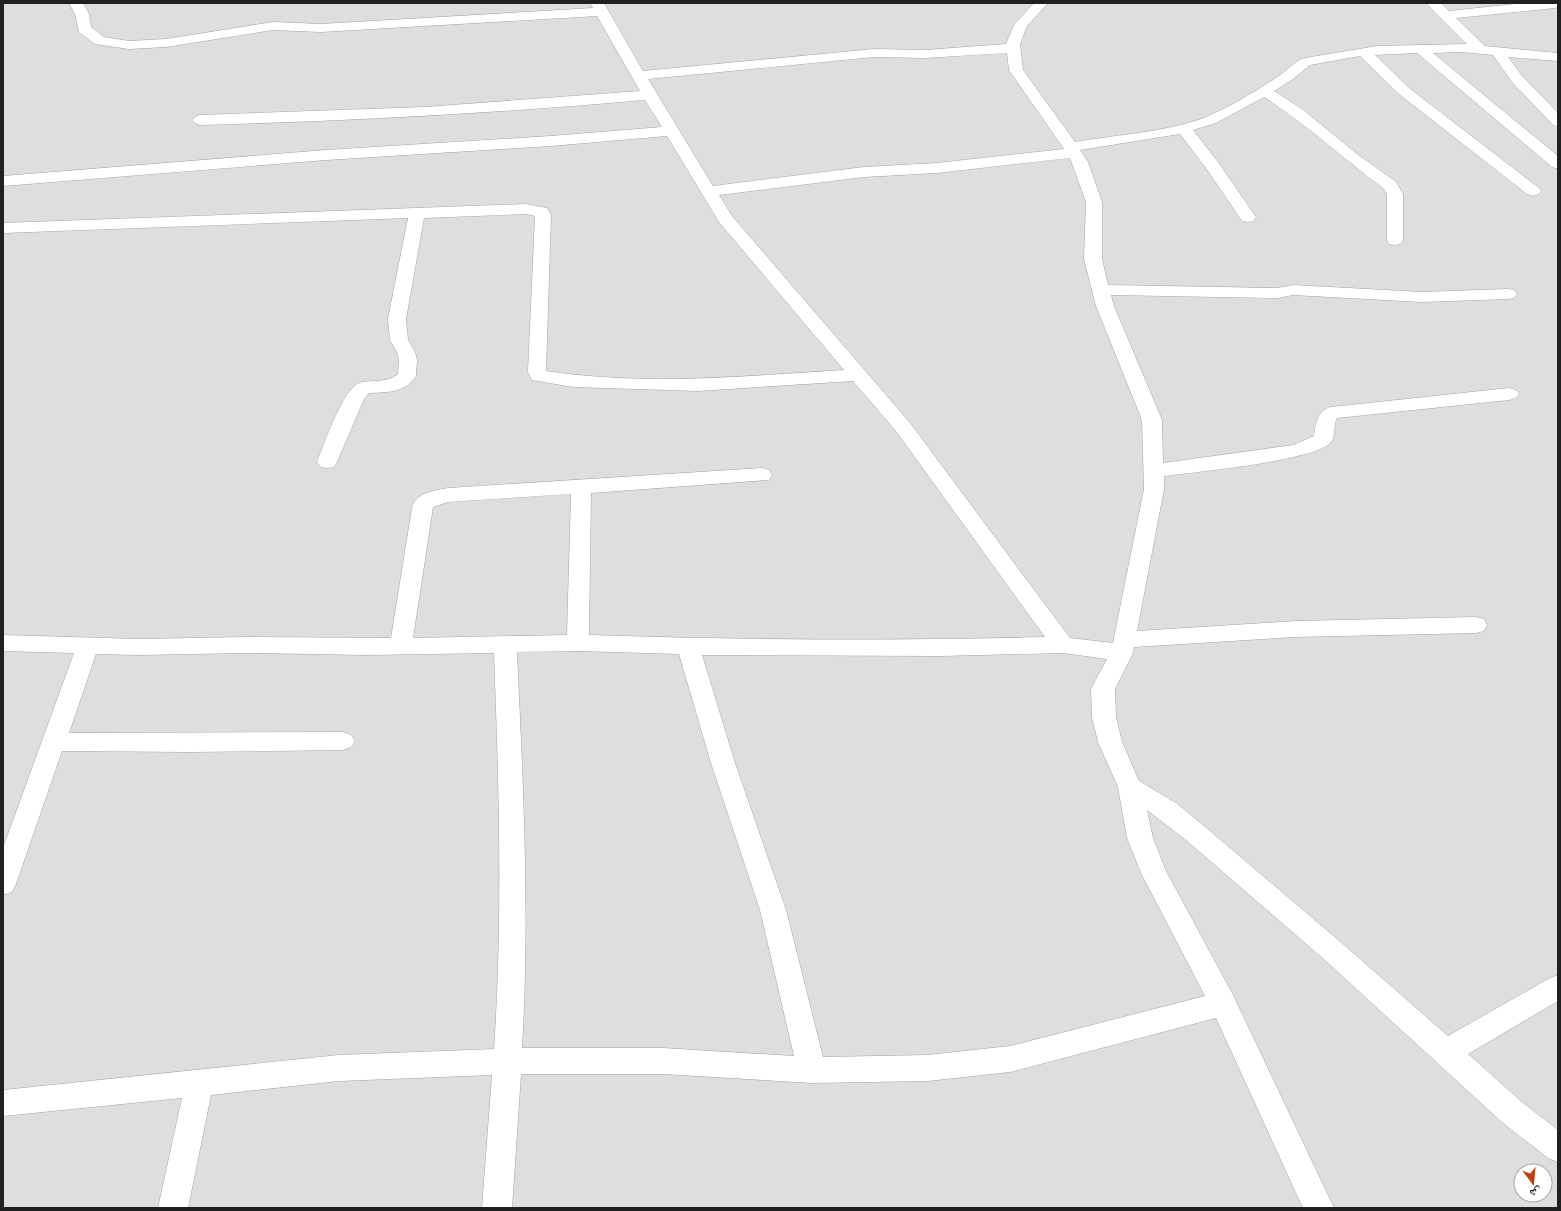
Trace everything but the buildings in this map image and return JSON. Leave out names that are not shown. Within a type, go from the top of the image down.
[{"type":"street","points":[[76,3],[82,14],[84,29],[100,41],[129,45],[166,43],[273,26],[335,27],[600,8],[638,76],[725,218],[903,427],[1063,645]]},
{"type":"street","points":[[1041,3],[1021,25],[1013,44],[1016,70],[1080,162],[1094,202],[1093,258],[1104,306],[1152,420],[1154,489],[1123,646],[1103,689],[1104,717],[1110,742],[1130,787],[1140,838],[1154,873],[1223,1004],[1318,1208]]},
{"type":"street","points":[[1433,3],[1481,50]]},
{"type":"street","points":[[1445,15],[1555,4]]},
{"type":"street","points":[[638,76],[874,53],[925,54],[1014,48]]},
{"type":"street","points":[[708,191],[864,172],[937,168],[1072,150],[1173,131],[1211,120],[1288,76],[1305,62],[1364,52],[1461,48],[1558,57]]},
{"type":"street","points":[[1420,49],[1558,164]]},
{"type":"street","points":[[1497,51],[1517,79],[1558,122]]},
{"type":"street","points":[[1364,52],[1404,91],[1533,190]]},
{"type":"street","points":[[1264,90],[1297,112],[1351,157],[1390,185],[1395,194],[1395,240]]},
{"type":"street","points":[[200,120],[300,118],[533,106],[650,95]]},
{"type":"street","points":[[1182,128],[1212,166],[1248,217]]},
{"type":"street","points":[[3,181],[194,167],[326,155],[550,141],[672,131]]},
{"type":"street","points":[[3,228],[526,209],[535,210],[543,215],[537,372],[539,376],[573,381],[698,385],[858,375]]},
{"type":"street","points":[[327,462],[354,397],[359,392],[370,387],[392,386],[399,383],[407,376],[408,360],[406,352],[399,340],[396,319],[417,213]]},
{"type":"street","points":[[1100,290],[1278,293],[1293,290],[1422,297],[1508,294]]},
{"type":"street","points":[[1154,471],[1297,451],[1323,439],[1326,419],[1331,413],[1508,394]]},
{"type":"street","points":[[401,646],[423,504],[430,499],[448,495],[762,475]]},
{"type":"street","points":[[578,643],[581,487]]},
{"type":"street","points":[[3,643],[138,647],[248,645],[401,646],[578,643],[688,647],[772,646],[940,648],[1063,645],[1123,646],[1296,629],[1476,625]]},
{"type":"street","points":[[497,1208],[507,1061],[513,931],[512,800],[505,644]]},
{"type":"street","points":[[3,884],[88,646]]},
{"type":"street","points":[[688,647],[722,763],[773,910],[812,1070]]},
{"type":"street","points":[[54,742],[191,743],[343,741]]},
{"type":"street","points":[[1130,787],[1167,810],[1195,833],[1335,953],[1513,1113],[1558,1148]]},
{"type":"street","points":[[1446,1052],[1558,987]]},
{"type":"street","points":[[3,1103],[339,1068],[507,1061],[663,1061],[812,1070],[928,1068],[1010,1059],[1223,1004]]},
{"type":"street","points":[[174,1208],[199,1083]]},
{"type":"shaded area","points":[[3,3],[1558,3],[1558,1208],[3,1208]]}]
